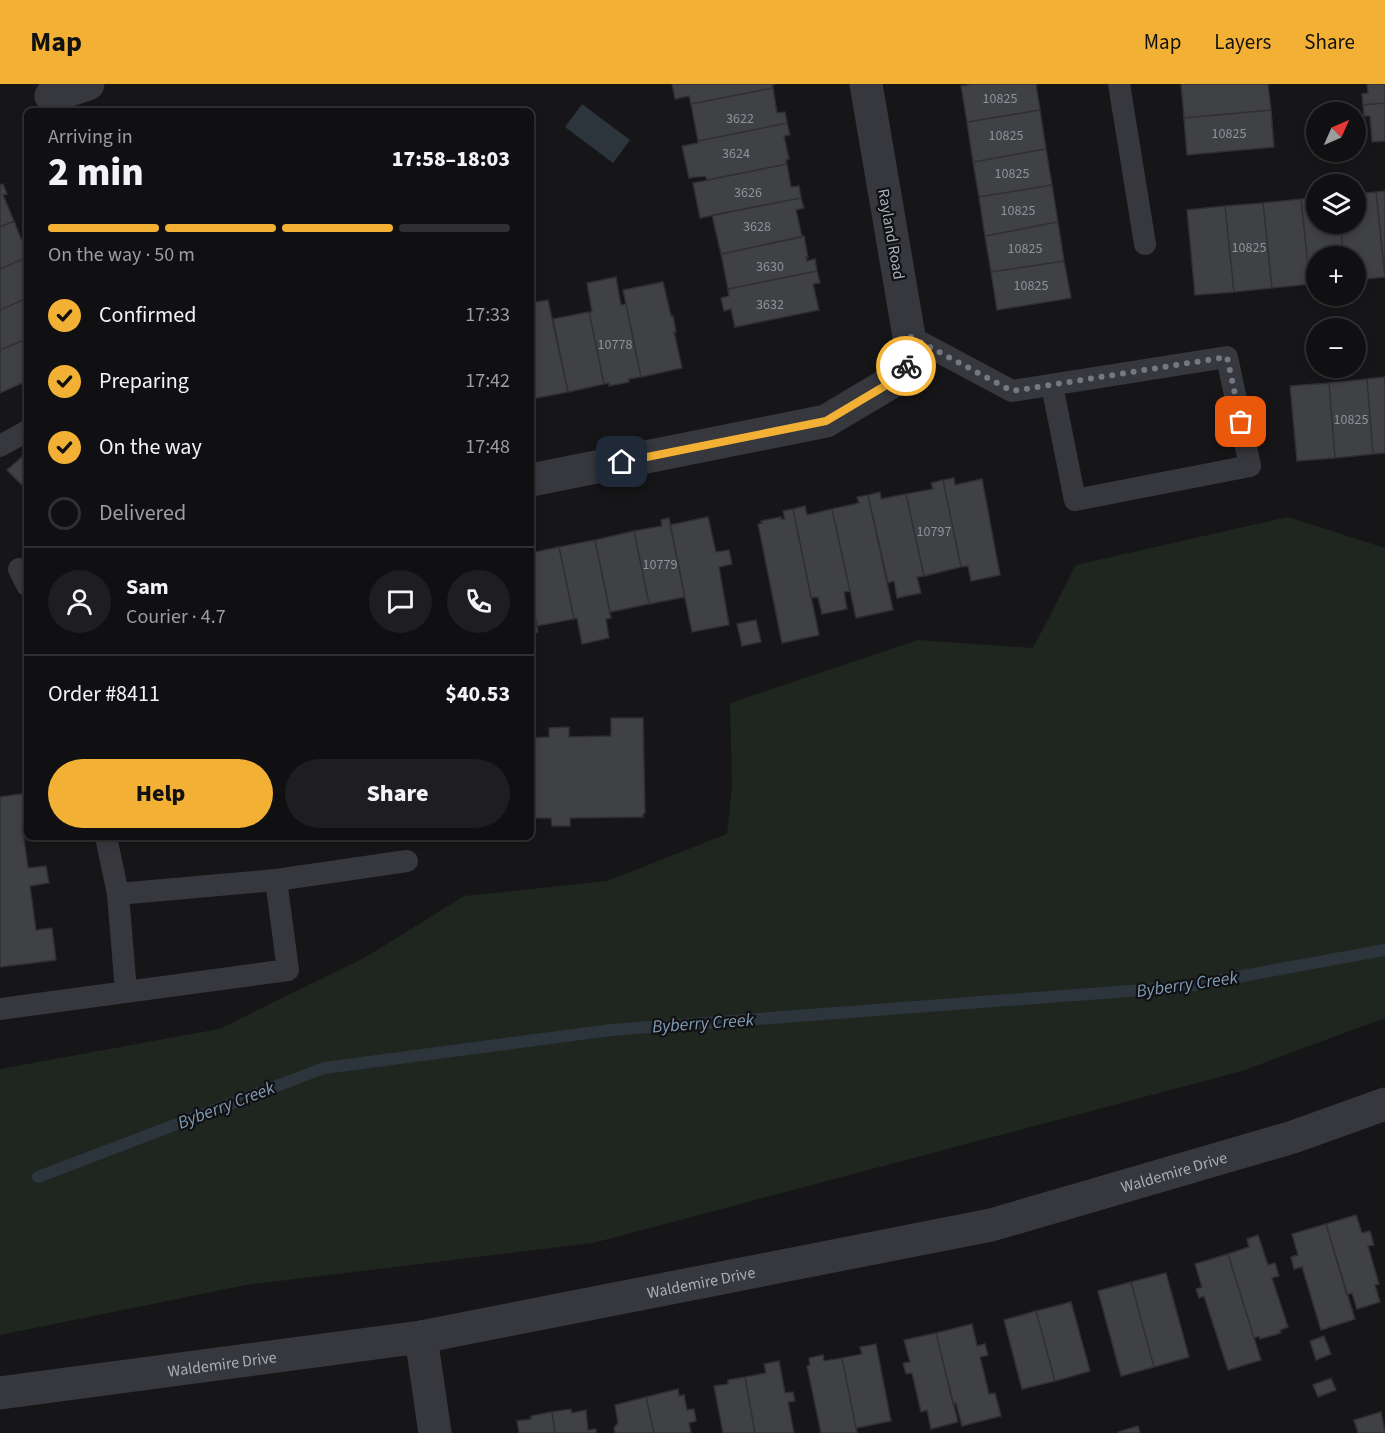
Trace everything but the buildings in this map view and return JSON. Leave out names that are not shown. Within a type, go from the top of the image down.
[{"type":"street","points":[[52,97],[88,84]]},
{"type":"street","name":"Rayland Road","points":[[534,479],[826,421],[905,374],[909,336],[866,84]]},
{"type":"street","name":"Waldemire Drive","points":[[0,1393],[421,1337],[991,1225],[1293,1137],[1385,1104]]},
{"type":"street","points":[[421,1337],[435,1433]]},
{"type":"lane","points":[[1119,84],[1145,244]]},
{"type":"lane","points":[[909,336],[1012,391],[1227,357],[1250,466],[1075,500],[1052,385]]},
{"type":"lane","points":[[0,446],[24,433]]},
{"type":"lane","points":[[107,840],[118,894],[126,992]]},
{"type":"lane","points":[[118,894],[276,880],[407,861]]},
{"type":"lane","points":[[0,1009],[288,970],[276,880]]},
{"type":"shaded area","points":[[582,104],[630,140],[613,163],[565,127]]},
{"type":"shaded area","points":[[1288,517],[1385,548],[1385,1018],[1242,1071],[593,1243],[246,1285],[0,1335],[0,1069],[219,1029],[366,957],[464,896],[607,881],[727,834],[732,787],[730,703],[918,640],[1033,648],[1076,565]]},
{"type":"waterway","name":"Byberry Creek","points":[[38,1177],[324,1068],[611,1030],[1182,987],[1385,950]]},
{"type":"way so far","points":[[906,366],[909,336],[1012,391],[1227,357],[1241,422]]},
{"type":"route","points":[[622,462],[826,421],[905,374],[906,366]]}]
